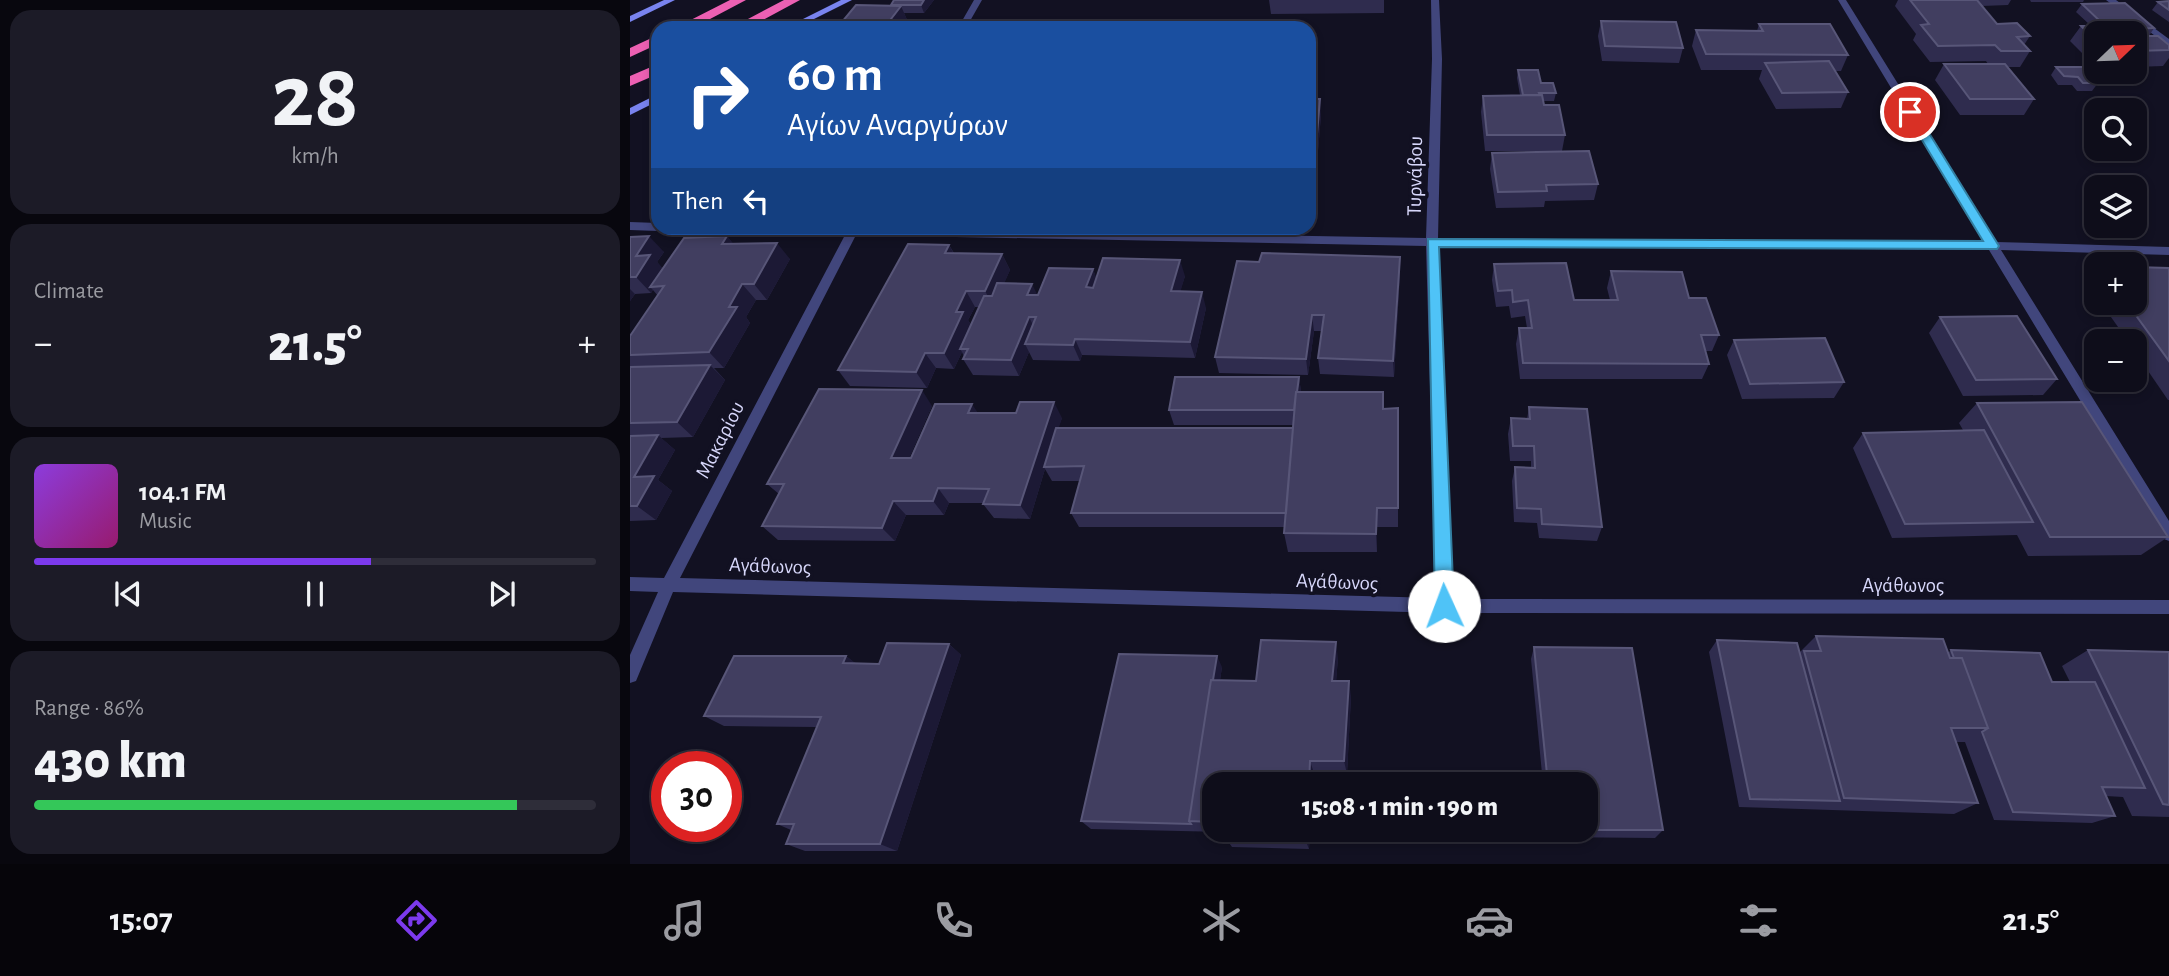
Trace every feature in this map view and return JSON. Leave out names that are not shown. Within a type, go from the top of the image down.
[{"type":"highway","points":[[696,21],[740,0]]},
{"type":"highway","points":[[752,21],[794,0]]},
{"type":"highway","points":[[630,53],[651,42]]},
{"type":"highway","points":[[630,82],[651,72]]},
{"type":"main road","points":[[630,19],[671,0]]},
{"type":"main road","points":[[804,21],[848,0]]},
{"type":"main road","points":[[630,112],[651,101]]},
{"type":"street","points":[[966,21],[978,0]]},
{"type":"street","name":"Τυρνάβου","points":[[1435,0],[1437,59],[1432,242],[1444,606]]},
{"type":"street","points":[[1842,0],[2169,534]]},
{"type":"street","points":[[2110,0],[2169,43]]},
{"type":"street","points":[[630,226],[651,227]]},
{"type":"street","name":"Μακαρίου","points":[[630,675],[669,584],[850,235]]},
{"type":"street","points":[[1120,235],[1432,242],[1992,246],[2169,251]]},
{"type":"street","name":"Αγάθωνος","points":[[630,584],[1444,606],[2169,607]]},
{"type":"building","points":[[894,0],[924,0],[921,5],[891,5]]},
{"type":"building","points":[[1910,0],[1977,0],[1997,24],[2017,23],[2030,36],[2017,37],[2030,51],[2001,51],[1995,45],[1938,46],[1921,25],[1929,24]]},
{"type":"building","points":[[2169,1],[2169,10],[2158,2]]},
{"type":"building","points":[[2125,3],[2146,21],[2100,21],[2082,4]]},
{"type":"building","points":[[856,5],[901,6],[889,21],[843,21]]},
{"type":"building","points":[[1601,21],[1676,22],[1683,48],[1605,46]]},
{"type":"building","points":[[1759,24],[1830,24],[1848,55],[1706,54],[1696,30],[1763,31]]},
{"type":"building","points":[[2147,35],[2158,36],[2169,45],[2169,50],[2147,51]]},
{"type":"building","points":[[1829,61],[1848,92],[1782,93],[1765,63]]},
{"type":"building","points":[[1944,64],[2005,64],[2034,99],[1970,99]]},
{"type":"building","points":[[2056,67],[2084,67],[2084,83],[2078,77],[2064,76]]},
{"type":"building","points":[[1518,70],[1538,70],[1541,83],[1553,83],[1556,93],[1523,95]]},
{"type":"building","points":[[1542,95],[1544,105],[1559,105],[1565,135],[1487,135],[1483,96]]},
{"type":"building","points":[[1316,99],[1320,99],[1317,134]]},
{"type":"building","points":[[1589,151],[1598,184],[1546,185],[1547,191],[1498,192],[1492,153]]},
{"type":"building","points":[[649,236],[636,256],[650,255],[636,277],[630,277],[630,237]]},
{"type":"building","points":[[727,236],[722,244],[777,243],[754,284],[742,284],[729,307],[737,307],[709,352],[630,355],[630,336],[664,286],[650,287],[684,238]]},
{"type":"building","points":[[908,244],[949,245],[945,253],[1002,254],[985,291],[966,291],[956,312],[963,312],[944,353],[925,353],[916,372],[838,370]]},
{"type":"building","points":[[1262,253],[1400,257],[1393,361],[1318,358],[1324,315],[1312,315],[1306,359],[1215,357],[1237,261],[1259,262]]},
{"type":"building","points":[[1103,258],[1180,260],[1171,291],[1202,292],[1190,342],[1075,339],[1073,345],[1025,344],[1036,317],[1029,317],[1011,360],[963,359],[968,349],[960,349],[984,296],[992,296],[997,283],[1032,284],[1027,295],[1038,295],[1049,268],[1093,269],[1086,287],[1093,288]]},
{"type":"building","points":[[1566,263],[1574,300],[1618,300],[1611,271],[1682,272],[1689,298],[1706,298],[1719,335],[1701,335],[1709,364],[1523,363],[1519,328],[1532,328],[1528,300],[1513,302],[1512,290],[1498,291],[1494,264]]},
{"type":"building","points":[[2147,267],[2169,268],[2169,361],[2136,315],[2147,315]]},
{"type":"building","points":[[2017,316],[2057,379],[1976,380],[1940,317]]},
{"type":"building","points":[[1825,338],[1844,382],[1750,384],[1734,340]]},
{"type":"building","points":[[710,365],[677,422],[630,423],[630,367]]},
{"type":"building","points":[[1175,377],[1299,377],[1294,410],[1169,410]]},
{"type":"building","points":[[819,389],[922,390],[891,458],[911,458],[935,404],[972,404],[968,413],[1016,413],[1020,402],[1054,402],[1020,505],[983,504],[989,489],[938,488],[933,501],[893,501],[882,528],[762,526],[784,484],[767,484]]},
{"type":"building","points":[[1296,392],[1383,392],[1383,409],[1398,408],[1398,508],[1377,508],[1376,534],[1284,533]]},
{"type":"building","points":[[2082,402],[2168,537],[2050,537],[1977,403]]},
{"type":"building","points":[[1529,407],[1587,409],[1602,527],[1542,524],[1541,509],[1517,508],[1515,467],[1535,468],[1534,446],[1513,446],[1511,418],[1530,419]]},
{"type":"building","points":[[1056,428],[1293,428],[1286,513],[1071,513],[1084,466],[1044,467]]},
{"type":"building","points":[[1984,430],[2033,522],[1905,524],[1863,433]]},
{"type":"building","points":[[658,435],[634,477],[654,476],[637,506],[630,506],[630,436]]},
{"type":"building","points":[[1816,636],[1943,639],[1950,658],[1962,658],[1988,728],[1951,728],[1978,803],[1844,798],[1804,651],[1821,651]]},
{"type":"building","points":[[1261,640],[1336,642],[1332,681],[1349,681],[1344,761],[1310,761],[1310,772],[1202,772],[1202,822],[1189,821],[1211,680],[1256,681]]},
{"type":"building","points":[[1717,640],[1797,643],[1840,801],[1750,799]]},
{"type":"building","points":[[887,643],[949,644],[880,844],[786,844],[794,824],[777,824],[821,717],[704,716],[734,656],[846,656],[843,663],[879,664]]},
{"type":"building","points":[[1534,647],[1632,648],[1663,830],[1598,830],[1598,772],[1547,772]]},
{"type":"building","points":[[1951,650],[2040,653],[2052,682],[2095,682],[2145,788],[2102,787],[2115,816],[2013,812],[1982,732],[1988,728],[1962,658],[1954,658]]},
{"type":"building","points":[[2088,650],[2169,652],[2169,805],[2163,804]]},
{"type":"building","points":[[1119,654],[1217,656],[1189,821],[1191,824],[1081,821]]},
{"type":"route","points":[[1444,606],[1432,242],[1992,246],[1910,112]]}]
